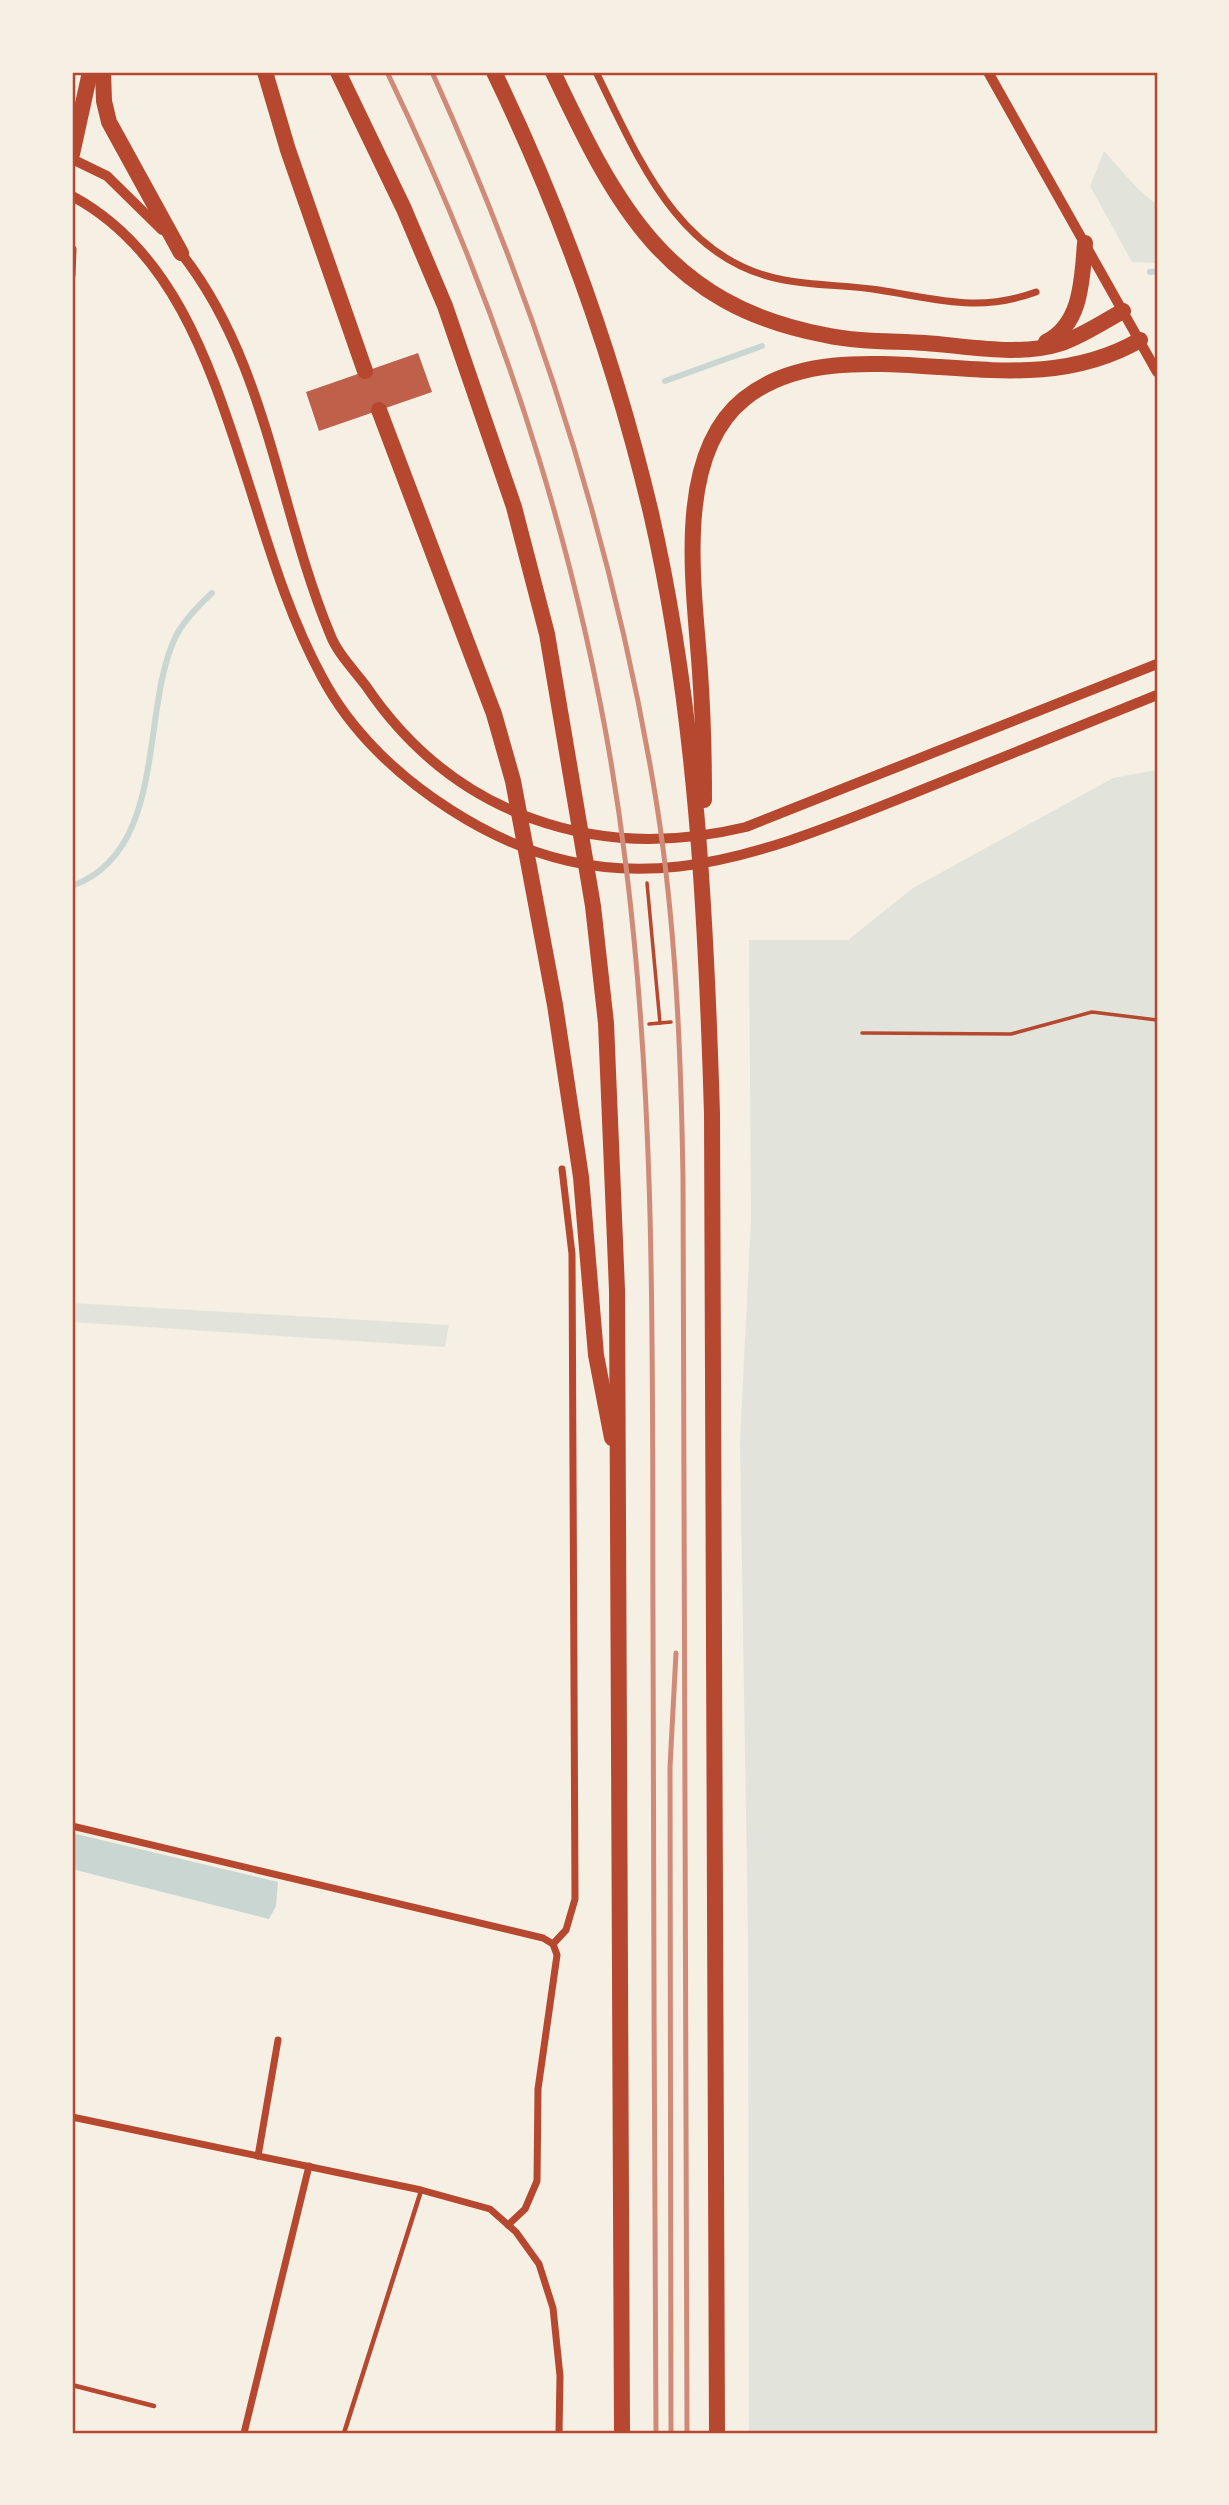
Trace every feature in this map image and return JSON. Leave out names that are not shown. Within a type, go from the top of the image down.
[{"type":"highway","points":[[72,156],[90,72]]},
{"type":"highway","points":[[103,72],[104,101],[109,122],[181,253]]},
{"type":"highway","points":[[265,72],[288,150],[365,371]]},
{"type":"highway","points":[[338,72],[404,209],[483,408],[514,507],[547,634],[593,906],[606,1023],[613,1160],[620,1481],[622,2433]]},
{"type":"highway","points":[[494,72],[559,218],[594,315],[651,515],[691,758],[704,901]]},
{"type":"highway","points":[[553,72],[622,205],[652,242],[680,269],[711,292],[772,321],[825,335],[1007,348],[1036,347],[1079,336],[1123,311]]},
{"type":"highway","points":[[1036,347],[1054,338],[1071,318],[1082,280],[1085,243]]},
{"type":"highway","points":[[717,2433],[712,1127],[704,901],[704,731],[694,523],[699,477],[726,415],[745,398],[768,385],[828,367],[884,364],[1038,371],[1105,358],[1140,340]]},
{"type":"highway","points":[[379,410],[494,714],[513,781],[555,1005],[589,1236],[596,1355],[620,1481]]},
{"type":"street","points":[[596,72],[649,179],[668,206],[704,243],[745,269],[783,280],[879,290],[959,305],[1011,301],[1036,292]]},
{"type":"street","points":[[988,72],[1157,372]]},
{"type":"street","points":[[72,156],[107,176],[150,216],[205,286],[235,341],[259,410],[309,580],[331,638],[378,705],[404,734],[460,782],[526,817],[554,827],[611,839],[677,840],[711,836],[783,815],[1157,664]]},
{"type":"street","points":[[72,196],[90,205],[122,232],[153,266],[194,330],[227,415],[286,598],[323,680],[345,713],[376,749],[408,779],[466,819],[548,855],[590,865],[646,870],[721,862],[785,843],[1157,695]]},
{"type":"street","points":[[72,275],[73,249]]},
{"type":"street","points":[[553,1944],[566,1930],[575,1899],[572,1254],[562,1169]]},
{"type":"street","points":[[72,1826],[543,1938],[553,1944],[557,1955],[555,1986],[542,2049],[538,2089],[537,2181],[525,2209],[508,2225]]},
{"type":"street","points":[[258,2156],[278,2040]]},
{"type":"street","points":[[72,2117],[421,2190],[490,2209],[508,2225],[539,2264],[552,2308],[559,2376],[559,2433]]},
{"type":"street","points":[[244,2433],[309,2166]]},
{"type":"lane","points":[[344,2433],[421,2190]]},
{"type":"lane","points":[[72,2385],[154,2406]]},
{"type":"path","points":[[646,870],[660,1023]]},
{"type":"path","points":[[862,1033],[1011,1034],[1092,1012],[1157,1020]]},
{"type":"path","points":[[649,1024],[671,1022]]},
{"type":"shaded area","points":[[1104,151],[1138,189],[1157,205],[1157,263],[1132,262],[1090,186]]},
{"type":"shaded area","points":[[1157,770],[1157,2433],[749,2433],[748,1941],[740,1442],[751,1218],[749,940],[848,940],[913,888],[1113,778]]},
{"type":"shaded area","points":[[72,1303],[449,1325],[445,1347],[72,1322]]},
{"type":"shaded area","points":[[72,1833],[278,1882],[276,1906],[269,1919],[72,1869]]},
{"type":"building","points":[[418,353],[432,392],[319,431],[306,392]]},
{"type":"waterway","points":[[1150,272],[1157,271]]},
{"type":"waterway","points":[[665,381],[762,346]]},
{"type":"waterway","points":[[72,886],[103,868],[124,843],[138,812],[164,669],[178,632],[196,608],[212,593]]},
{"type":"railway","points":[[387,72],[470,262],[507,360],[539,459],[568,560],[592,661],[626,866],[643,1055],[651,1245],[656,2433]]},
{"type":"railway","points":[[432,72],[506,250],[539,340],[596,523],[640,711],[657,806],[669,898],[679,1038],[683,1178],[687,2433]]},
{"type":"railway","points":[[671,2433],[670,1767],[676,1653]]}]
